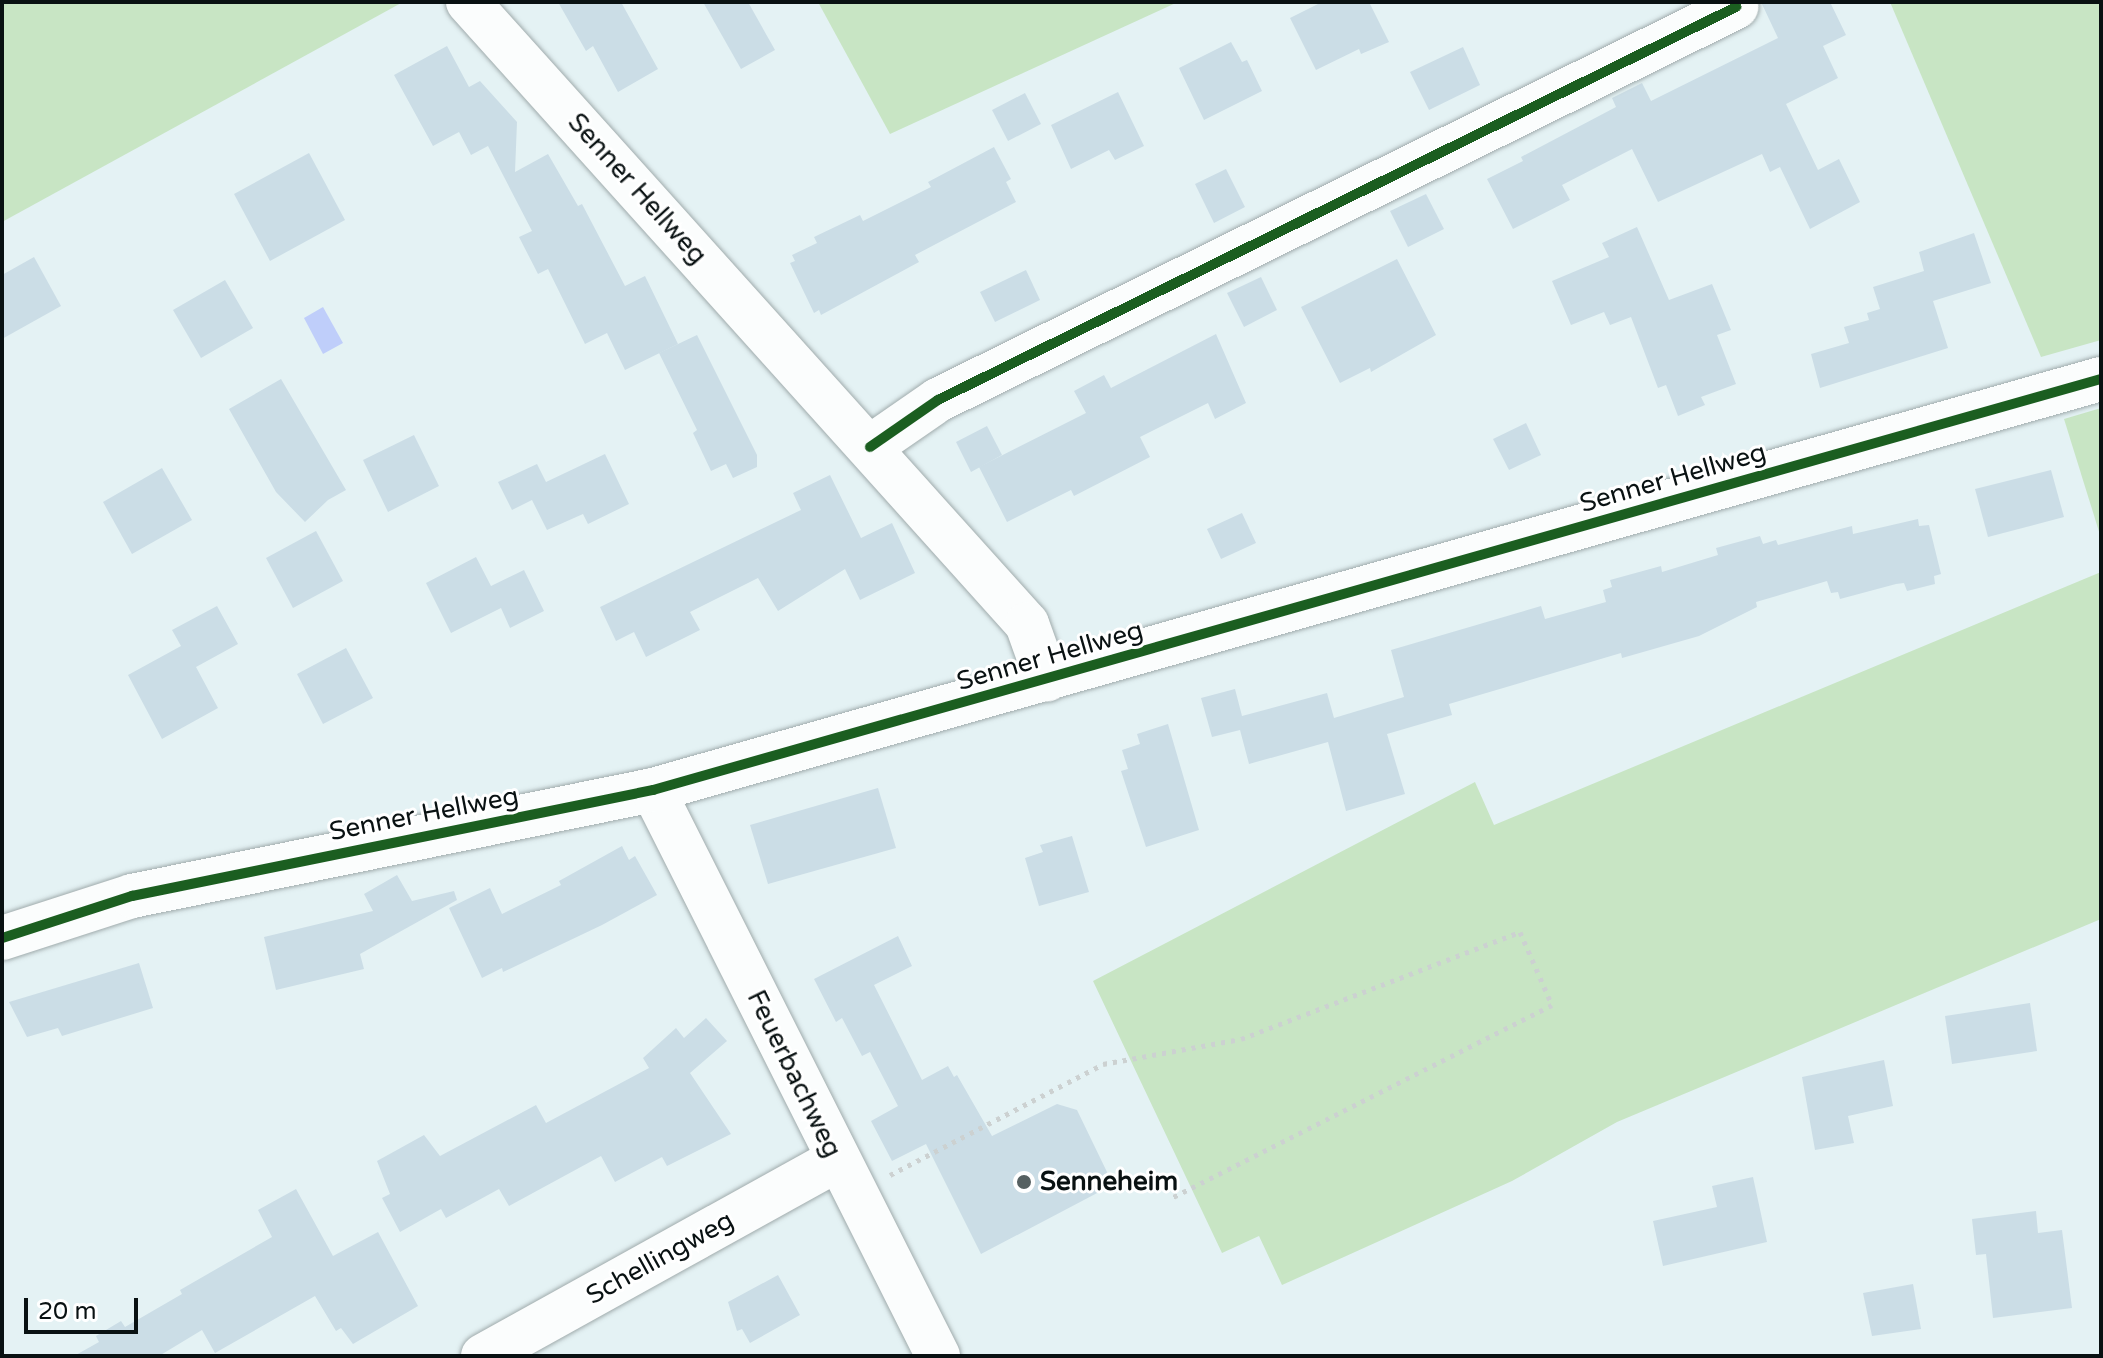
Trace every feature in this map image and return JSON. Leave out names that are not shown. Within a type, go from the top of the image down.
[{"type":"street","name":"Senner Hellweg","points":[[468,2],[1027,624],[1047,680]]},
{"type":"street","points":[[870,447],[938,400],[1736,7]]},
{"type":"street","name":"Senner Hellweg","points":[[2,938],[132,896],[653,790],[2101,379]]},
{"type":"street","name":"Feuerbachweg","points":[[653,790],[845,1177],[938,1356]]},
{"type":"street","name":"Schellingweg","points":[[483,1356],[845,1177]]},
{"type":"path","points":[[845,1177],[1103,1064],[1241,1039],[1520,932],[1552,1005],[1169,1199]]},
{"type":"green space","points":[[2,2],[403,2],[2,222]]},
{"type":"green space","points":[[818,2],[1178,2],[890,134]]},
{"type":"green space","points":[[1890,2],[2101,2],[2101,340],[2041,357]]},
{"type":"green space","points":[[2101,408],[2101,538],[2064,419]]},
{"type":"green space","points":[[2101,572],[2101,919],[1617,1122],[1512,1181],[1282,1285],[1259,1236],[1222,1253],[1093,981],[1475,782],[1494,825]]},
{"type":"water","points":[[323,307],[343,343],[323,354],[304,318]]},
{"type":"building","points":[[558,2],[621,2],[658,69],[618,92],[593,46],[586,51]]},
{"type":"building","points":[[703,2],[748,2],[775,50],[741,69]]},
{"type":"building","points":[[1322,2],[1369,2],[1389,42],[1361,54],[1359,49],[1316,70],[1290,18]]},
{"type":"building","points":[[1761,2],[1830,2],[1846,35],[1823,46],[1838,78],[1786,104],[1818,170],[1839,159],[1860,202],[1810,229],[1780,167],[1770,172],[1762,154],[1658,202],[1632,149],[1562,185],[1570,200],[1513,229],[1487,179],[1523,161],[1521,157],[1616,107],[1612,98],[1642,83],[1651,101],[1778,38]]},
{"type":"building","points":[[1231,42],[1242,62],[1247,60],[1262,91],[1204,120],[1179,68]]},
{"type":"building","points":[[447,46],[469,87],[480,81],[517,122],[515,172],[548,154],[578,206],[582,204],[625,286],[645,276],[678,344],[625,370],[607,333],[585,344],[548,269],[538,274],[519,237],[532,231],[488,146],[471,155],[459,132],[433,146],[394,75]]},
{"type":"building","points":[[1463,47],[1480,85],[1429,110],[1410,72]]},
{"type":"building","points":[[1118,92],[1144,146],[1115,160],[1109,150],[1071,169],[1051,125]]},
{"type":"building","points":[[1025,93],[1041,124],[1008,141],[992,110]]},
{"type":"building","points":[[994,147],[1011,179],[1006,182],[1016,202],[915,255],[919,262],[821,315],[819,310],[814,313],[790,263],[795,261],[792,255],[817,243],[814,237],[860,215],[863,221],[931,187],[928,182]]},
{"type":"building","points":[[309,153],[345,220],[270,261],[234,194]]},
{"type":"building","points":[[1226,169],[1245,207],[1214,223],[1195,184]]},
{"type":"building","points":[[1426,194],[1444,229],[1408,247],[1390,211]]},
{"type":"building","points":[[1637,227],[1669,300],[1712,284],[1731,330],[1717,335],[1736,384],[1701,397],[1705,405],[1678,416],[1666,385],[1658,388],[1631,317],[1610,325],[1604,312],[1571,325],[1552,281],[1609,257],[1602,243]]},
{"type":"building","points":[[1974,233],[1991,283],[1933,301],[1948,348],[1820,388],[1811,354],[1849,343],[1844,327],[1869,320],[1867,313],[1880,309],[1873,287],[1924,271],[1919,252]]},
{"type":"building","points":[[34,257],[61,306],[2,339],[2,275]]},
{"type":"building","points":[[1397,259],[1436,335],[1371,372],[1370,368],[1340,383],[1301,307]]},
{"type":"building","points":[[1026,270],[1040,300],[995,322],[980,292]]},
{"type":"building","points":[[1261,277],[1277,310],[1244,327],[1227,293]]},
{"type":"building","points":[[225,280],[253,328],[201,358],[173,310]]},
{"type":"building","points":[[1216,334],[1246,403],[1215,419],[1208,403],[1140,437],[1150,457],[1074,496],[1071,490],[1007,522],[979,467],[1086,413],[1074,391],[1104,375],[1111,388]]},
{"type":"building","points":[[697,335],[757,455],[757,467],[733,478],[726,464],[711,471],[693,433],[697,430],[659,353]]},
{"type":"building","points":[[281,379],[346,490],[328,500],[305,522],[276,492],[229,409]]},
{"type":"building","points":[[1526,423],[1541,455],[1509,470],[1493,439]]},
{"type":"building","points":[[987,426],[1002,455],[971,472],[956,442]]},
{"type":"building","points":[[414,435],[439,486],[388,512],[363,460]]},
{"type":"building","points":[[605,454],[629,504],[588,524],[583,514],[547,530],[532,500],[512,510],[498,482],[537,464],[546,482]]},
{"type":"building","points":[[162,468],[192,520],[132,554],[103,502]]},
{"type":"building","points":[[2051,470],[2064,517],[1988,537],[1975,489]]},
{"type":"building","points":[[830,475],[861,538],[892,523],[915,573],[860,600],[845,569],[778,611],[758,578],[690,612],[700,630],[646,657],[634,632],[616,641],[600,607],[801,510],[793,493]]},
{"type":"building","points":[[1242,513],[1256,543],[1221,559],[1207,529]]},
{"type":"building","points":[[1918,519],[1919,526],[1929,525],[1941,574],[1934,576],[1935,584],[1907,591],[1904,583],[1896,584],[1840,599],[1838,592],[1831,593],[1827,581],[1756,602],[1757,607],[1699,636],[1622,658],[1621,653],[1449,704],[1452,715],[1387,734],[1405,794],[1346,811],[1328,742],[1249,764],[1240,730],[1212,737],[1201,698],[1235,689],[1242,716],[1327,693],[1334,718],[1404,697],[1391,650],[1541,606],[1545,619],[1606,602],[1603,590],[1612,587],[1610,580],[1661,566],[1662,572],[1718,555],[1716,548],[1760,536],[1763,544],[1776,540],[1778,545],[1852,526],[1853,534]]},
{"type":"building","points":[[316,531],[343,581],[293,608],[266,558]]},
{"type":"building","points":[[476,557],[491,586],[524,570],[544,611],[510,628],[501,608],[451,633],[426,583]]},
{"type":"building","points":[[217,606],[238,644],[196,667],[218,708],[162,739],[128,675],[181,646],[172,630]]},
{"type":"building","points":[[346,648],[373,698],[323,724],[297,674]]},
{"type":"building","points":[[1168,724],[1199,830],[1146,847],[1121,771],[1128,769],[1122,750],[1140,744],[1137,734]]},
{"type":"building","points":[[878,788],[896,848],[768,884],[750,825]]},
{"type":"building","points":[[1072,836],[1089,892],[1039,906],[1025,858],[1043,852],[1040,845]]},
{"type":"building","points":[[622,846],[629,860],[635,856],[657,895],[503,972],[502,968],[482,978],[449,908],[490,888],[502,914],[561,885],[559,881]]},
{"type":"building","points":[[397,875],[412,901],[454,891],[457,900],[360,954],[364,969],[276,990],[264,937],[373,911],[364,894]]},
{"type":"building","points":[[898,936],[912,966],[874,985],[922,1080],[948,1066],[954,1077],[957,1075],[992,1136],[1057,1104],[1077,1110],[1107,1172],[1101,1191],[981,1254],[926,1144],[892,1161],[871,1121],[898,1106],[870,1052],[862,1056],[842,1018],[836,1022],[814,979]]},
{"type":"building","points":[[139,963],[153,1008],[62,1036],[58,1028],[27,1037],[9,1002]]},
{"type":"building","points":[[2030,1003],[2037,1051],[1952,1064],[1945,1016]]},
{"type":"building","points":[[706,1018],[727,1041],[690,1073],[731,1134],[667,1166],[662,1157],[615,1182],[601,1156],[509,1206],[499,1189],[446,1218],[441,1209],[400,1232],[382,1198],[390,1194],[377,1161],[424,1135],[440,1156],[536,1105],[546,1123],[649,1068],[643,1058],[676,1028],[684,1038]]},
{"type":"building","points":[[1884,1060],[1893,1106],[1848,1116],[1854,1143],[1815,1150],[1802,1077]]},
{"type":"building","points":[[1753,1177],[1767,1242],[1663,1266],[1653,1221],[1717,1207],[1712,1186]]},
{"type":"building","points":[[296,1189],[333,1256],[378,1232],[418,1306],[353,1344],[341,1328],[336,1331],[315,1296],[215,1353],[202,1330],[159,1356],[74,1356],[99,1342],[96,1336],[121,1321],[125,1327],[182,1294],[180,1290],[272,1237],[258,1210]]},
{"type":"building","points":[[2036,1211],[2038,1233],[2062,1230],[2072,1308],[1993,1318],[1986,1254],[1976,1255],[1972,1219]]},
{"type":"building","points":[[778,1275],[800,1315],[750,1343],[742,1329],[737,1331],[728,1302]]},
{"type":"building","points":[[1913,1284],[1921,1329],[1872,1336],[1863,1293]]},
{"type":"cycle path","points":[[870,447],[938,400],[1736,7]]},
{"type":"cycle path","points":[[2,938],[132,896],[653,790],[2101,379]]},
{"type":"place","name":"Senneheim","points":[[1024,1182]]}]
